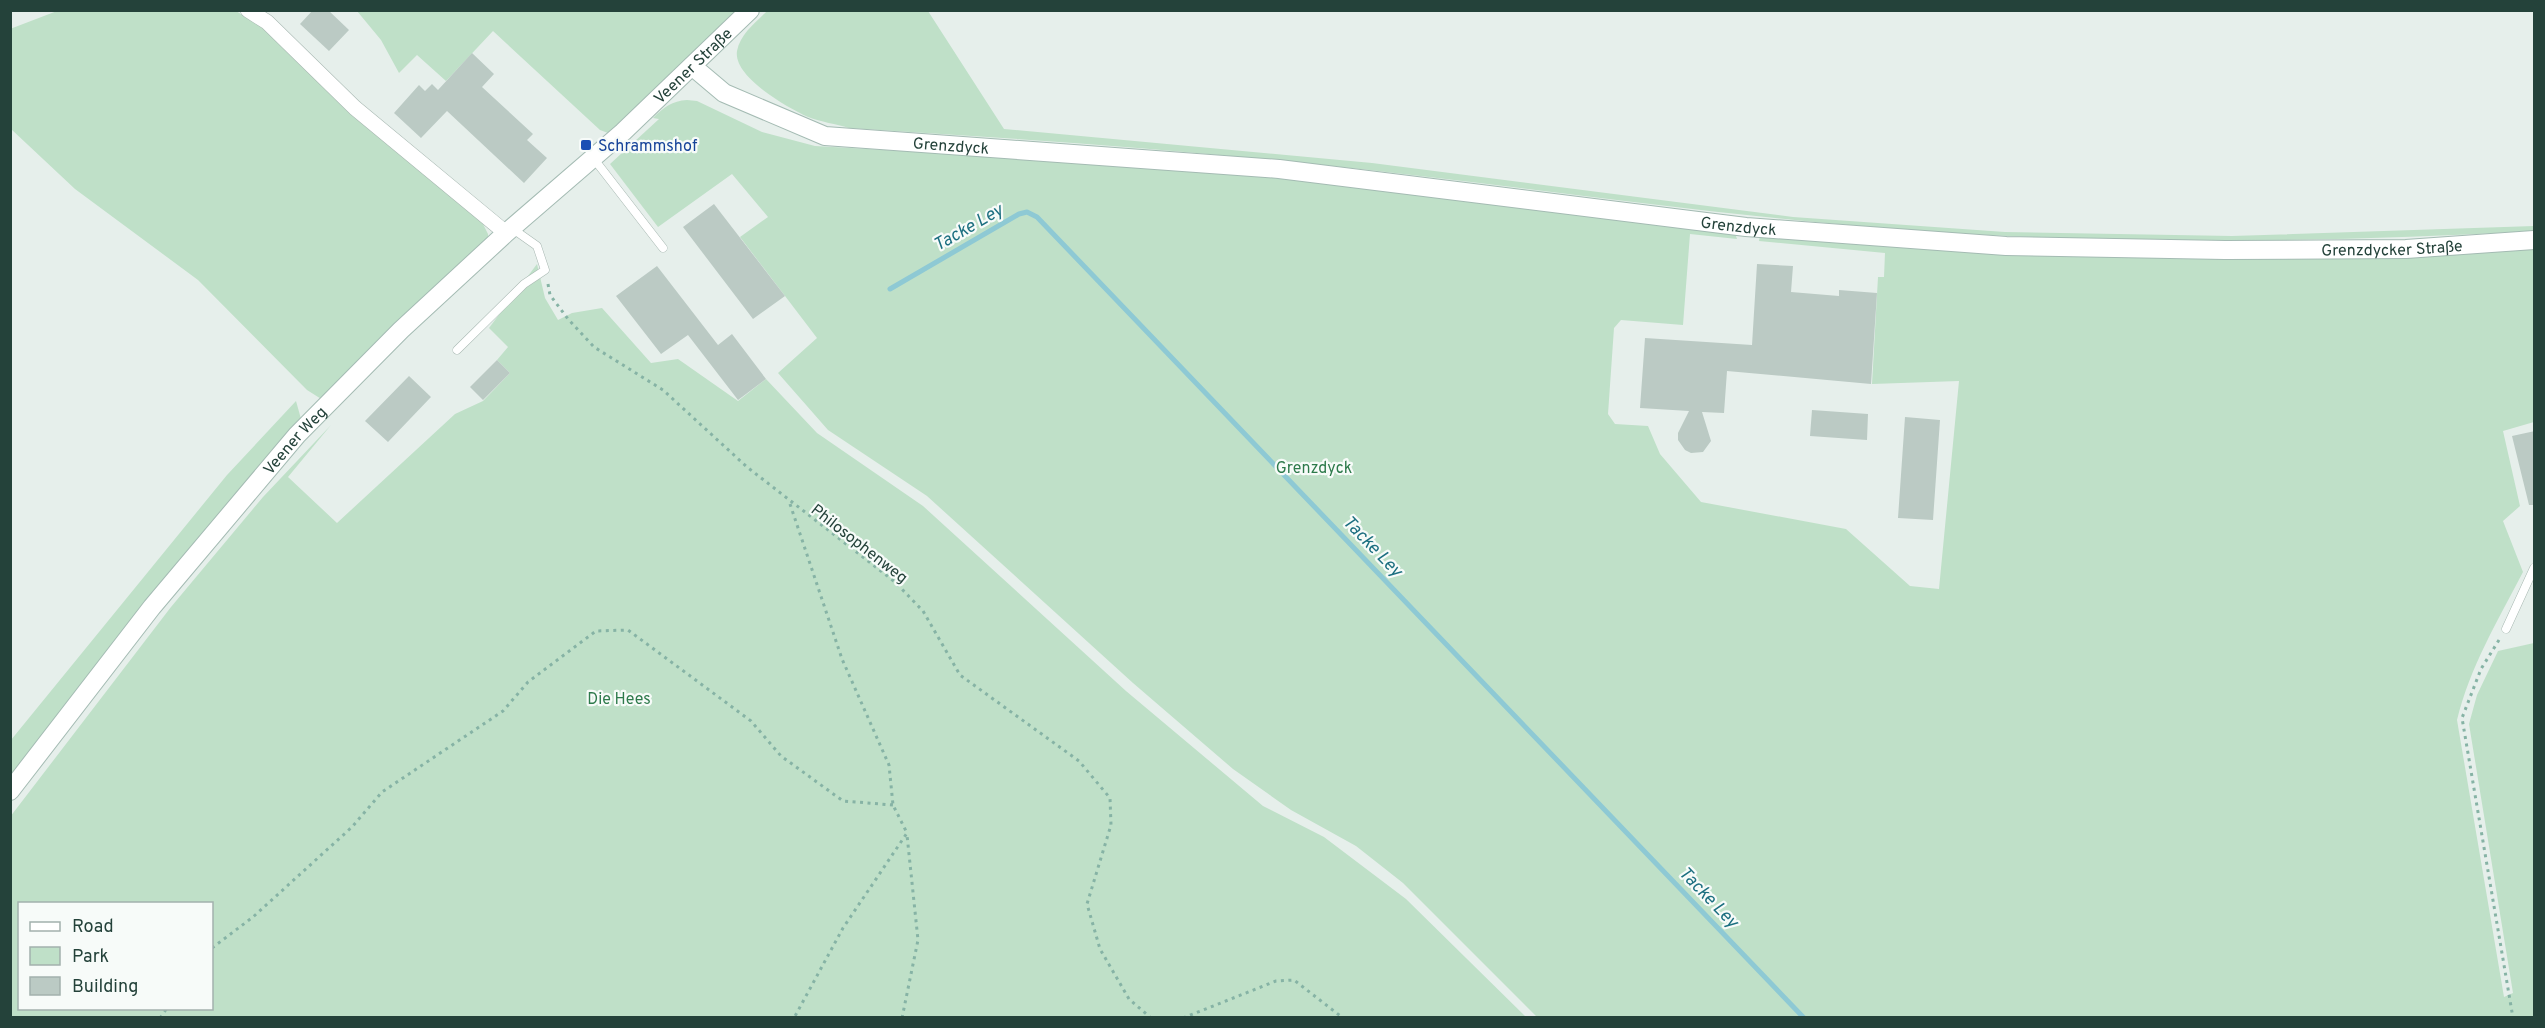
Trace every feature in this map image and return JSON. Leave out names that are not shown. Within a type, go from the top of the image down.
[{"type":"street","points":[[248,10],[267,22],[355,108],[506,230]]},
{"type":"street","name":"Veener Straße","points":[[629,127],[750,10]]},
{"type":"street","name":"Grenzdyck","points":[[692,66],[724,93],[825,136],[1280,169],[1746,227],[2006,246],[2248,250]]},
{"type":"street","name":"Veener Weg","points":[[10,791],[152,607],[297,435],[401,330],[506,230],[594,159],[629,127]]},
{"type":"street","name":"Grenzdycker Straße","points":[[2248,250],[2406,249],[2535,240]]},
{"type":"lane","points":[[594,159],[663,248]]},
{"type":"lane","points":[[457,350],[524,284],[545,270],[537,246],[506,230]]},
{"type":"lane","points":[[2506,629],[2535,568]]},
{"type":"path","name":"Philosophenweg","points":[[545,270],[550,295],[568,320],[594,347],[663,390],[747,467],[895,582],[923,611],[960,675],[1079,761],[1110,798],[1111,825],[1087,904],[1100,949],[1129,999],[1152,1017]]},
{"type":"path","points":[[790,502],[842,659],[889,765],[893,805],[907,833],[918,940],[902,1017]]},
{"type":"path","points":[[2506,629],[2481,669],[2462,718],[2513,1017]]},
{"type":"path","points":[[213,947],[253,917],[344,834],[382,792],[503,711],[528,682],[596,631],[627,630],[751,721],[781,756],[843,801],[893,805]]},
{"type":"path","points":[[794,1017],[843,928],[907,833]]},
{"type":"path","points":[[1184,1017],[1276,981],[1294,980],[1343,1017]]},
{"type":"green space","points":[[57,11],[236,11],[262,27],[482,222],[488,234],[488,244],[326,402],[307,390],[198,280],[75,189],[11,129],[10,29]]},
{"type":"green space","points":[[357,11],[740,11],[608,133],[600,130],[493,31],[446,81],[417,55],[399,73],[381,40]]},
{"type":"green space","points":[[767,11],[928,11],[1004,129],[1372,163],[1793,217],[2005,232],[2232,236],[2534,226],[2534,231],[2403,237],[2205,241],[2008,236],[1922,231],[1665,206],[1204,153],[849,128],[813,119],[799,112],[775,99],[743,71],[738,61],[737,51],[741,39]]},
{"type":"green space","name":"Grenzdyck","points":[[687,100],[697,101],[762,132],[815,146],[1130,164],[1334,184],[1735,233],[1737,239],[1690,234],[1683,325],[1621,320],[1614,328],[1608,414],[1615,424],[1648,426],[1660,454],[1701,502],[1846,529],[1910,586],[1939,589],[1959,381],[1872,384],[1878,277],[1884,277],[1885,253],[1759,241],[1760,236],[1939,250],[2176,258],[2310,257],[2534,248],[2534,422],[2503,431],[2520,506],[2503,521],[2523,572],[2477,663],[2457,720],[2504,997],[2513,993],[2469,724],[2477,695],[2498,651],[2534,643],[2534,1017],[1537,1017],[1403,883],[1356,846],[1291,810],[1233,769],[1133,683],[927,496],[828,430],[778,373],[817,338],[740,237],[768,217],[732,174],[658,227],[610,164],[659,119],[653,118],[668,105]]},
{"type":"green space","name":"Die Hees","points":[[537,264],[545,298],[558,320],[572,313],[602,308],[651,363],[678,359],[738,401],[766,379],[817,433],[923,506],[1126,691],[1263,806],[1324,837],[1406,899],[1526,1017],[11,1017],[10,817],[171,607],[263,497],[331,425],[288,477],[337,523],[455,414],[483,401],[510,373],[497,360],[508,347],[489,328]]},
{"type":"green space","points":[[296,401],[303,426],[11,776],[11,740],[227,475]]},
{"type":"building","points":[[313,10],[328,10],[349,30],[329,51],[300,24]]},
{"type":"building","points":[[472,53],[494,74],[482,87],[533,134],[527,140],[547,158],[524,183],[447,111],[421,138],[394,113],[419,85],[425,91],[432,84],[438,90]]},
{"type":"building","points":[[714,204],[785,296],[753,319],[683,227]]},
{"type":"building","points":[[1757,264],[1793,266],[1791,292],[1839,296],[1839,290],[1877,293],[1871,384],[1727,371],[1724,413],[1702,412],[1711,441],[1703,452],[1691,453],[1685,450],[1678,440],[1678,433],[1689,411],[1640,408],[1645,338],[1752,345]]},
{"type":"building","points":[[657,266],[718,345],[732,334],[766,379],[738,400],[688,335],[661,354],[616,296]]},
{"type":"building","points":[[497,360],[510,373],[483,400],[470,387]]},
{"type":"building","points":[[409,376],[431,397],[388,442],[365,421]]},
{"type":"building","points":[[1812,410],[1868,414],[1867,440],[1810,436]]},
{"type":"building","points":[[1905,417],[1940,420],[1933,520],[1898,518]]},
{"type":"building","points":[[2535,431],[2535,505],[2529,505],[2512,436]]},
{"type":"waterway","name":"Tacke Ley","points":[[890,289],[1019,214],[1027,212],[1037,217],[1804,1018]]},
{"type":"place","name":"Schrammshof","points":[[586,145]]}]
